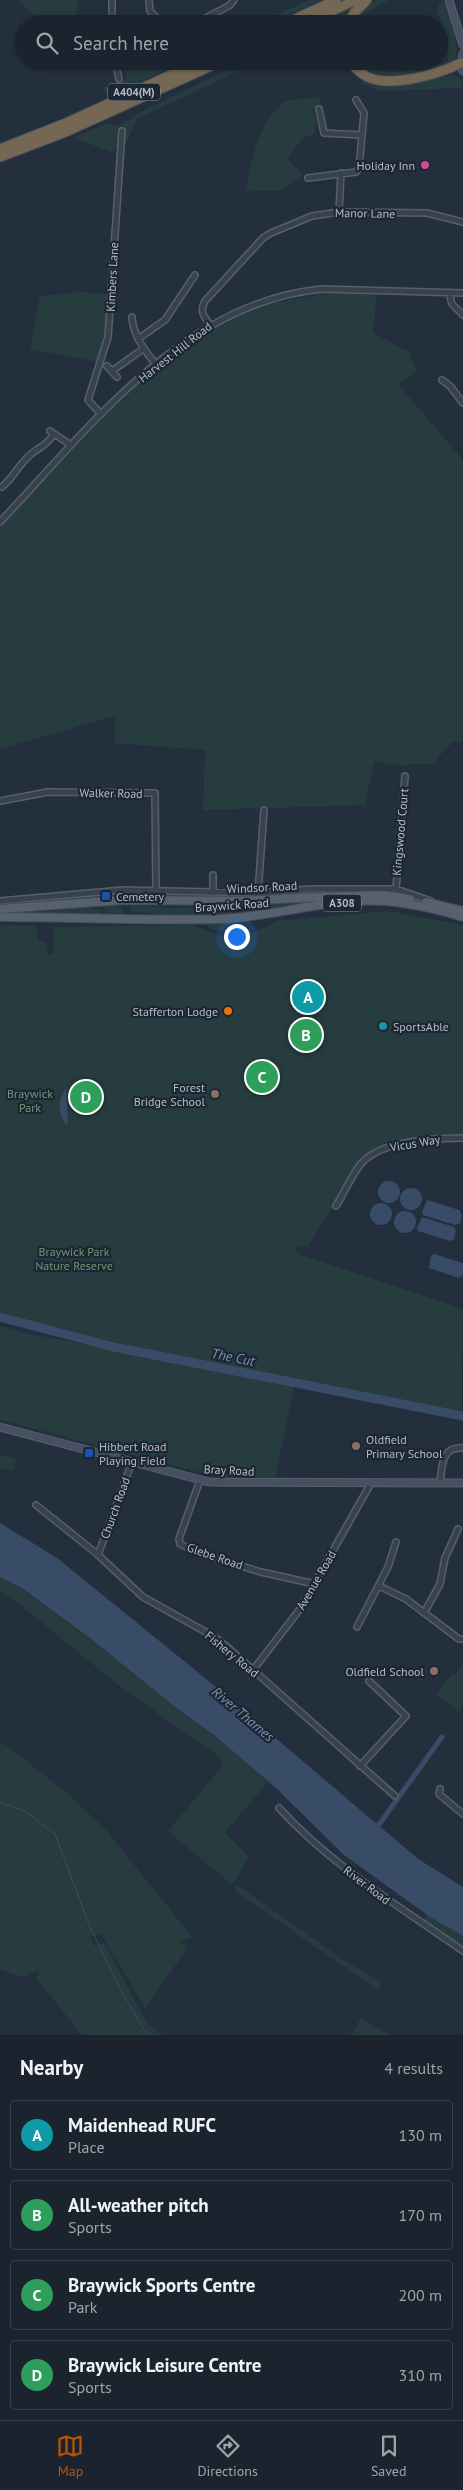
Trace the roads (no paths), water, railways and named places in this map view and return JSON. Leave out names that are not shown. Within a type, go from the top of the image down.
[{"type":"highway","points":[[304,15],[336,0]]},
{"type":"highway","points":[[324,15],[356,0]]},
{"type":"highway","points":[[353,15],[367,0]]},
{"type":"highway","points":[[448,69],[462,63]]},
{"type":"highway","name":"A404(M)","points":[[0,149],[66,123],[181,70]]},
{"type":"highway","name":"A404(M)","points":[[0,157],[68,131],[202,70]]},
{"type":"highway","points":[[359,70],[365,76],[386,81],[444,70]]},
{"type":"main road","points":[[449,0],[463,45]]},
{"type":"main road","name":"Windsor Road","points":[[0,909],[123,900],[239,901],[340,896],[384,896],[441,904],[463,911]]},
{"type":"main road","name":"Braywick Road","points":[[0,917],[220,919],[271,914],[345,902],[384,900],[425,906],[463,917]]},
{"type":"main road","name":"Bray Road","points":[[0,1427],[200,1480],[241,1483],[463,1483]]},
{"type":"street","points":[[112,0],[112,15]]},
{"type":"street","points":[[149,0],[150,11],[154,15]]},
{"type":"street","points":[[212,15],[230,6],[234,0]]},
{"type":"street","points":[[116,70],[119,79]]},
{"type":"street","points":[[308,178],[356,172],[359,168],[364,113],[356,100]]},
{"type":"street","points":[[318,109],[324,133],[361,135]]},
{"type":"street","name":"Kimbers Lane","points":[[100,414],[88,400],[108,337],[122,131]]},
{"type":"street","points":[[339,212],[341,174]]},
{"type":"street","name":"Manor Lane","points":[[210,324],[202,312],[205,301],[263,238],[271,232],[312,216],[339,212],[434,214],[463,222]]},
{"type":"street","points":[[138,339],[165,320],[195,275]]},
{"type":"street","name":"Harvest Hill Road","points":[[0,522],[100,414],[156,365],[210,324],[263,300],[301,291],[346,288],[463,293]]},
{"type":"street","points":[[449,293],[452,304],[463,315]]},
{"type":"street","points":[[132,317],[132,328],[143,349],[156,365]]},
{"type":"street","points":[[112,371],[143,349]]},
{"type":"street","points":[[107,366],[117,377]]},
{"type":"street","points":[[442,380],[450,386],[463,403]]},
{"type":"street","points":[[2,487],[13,478],[27,457],[41,450],[52,432],[71,445]]},
{"type":"street","name":"Kingswood Court","points":[[396,889],[405,776]]},
{"type":"street","name":"Walker Road","points":[[0,801],[48,792],[155,793],[156,891]]},
{"type":"street","points":[[258,893],[265,810]]},
{"type":"street","points":[[213,875],[213,893]]},
{"type":"street","name":"Braywick Road","points":[[0,901],[90,891],[258,893],[312,889],[396,889],[441,904]]},
{"type":"street","name":"Vicus Way","points":[[336,1206],[360,1165],[371,1155],[386,1148],[411,1142],[463,1138]]},
{"type":"street","points":[[440,1483],[442,1459],[445,1454],[450,1450],[463,1448]]},
{"type":"street","name":"Church Road","points":[[98,1555],[132,1462]]},
{"type":"street","name":"Glebe Road","points":[[200,1480],[179,1539],[180,1544],[199,1553],[260,1572],[315,1584]]},
{"type":"street","name":"Avenue Road","points":[[253,1670],[278,1640],[315,1584],[371,1483]]},
{"type":"street","name":"Fishery Road","points":[[36,1505],[98,1555],[130,1588],[143,1598],[213,1636],[395,1796]]},
{"type":"street","points":[[424,1613],[440,1584],[445,1558],[458,1529]]},
{"type":"street","points":[[357,1628],[379,1586],[396,1542]]},
{"type":"street","points":[[379,1586],[406,1598],[459,1639],[463,1639]]},
{"type":"street","points":[[360,1766],[406,1716],[369,1681]]},
{"type":"street","points":[[440,1789],[439,1794],[463,1814]]},
{"type":"street","name":"River Road","points":[[280,1808],[314,1842],[356,1877],[463,1951]]},
{"type":"water","points":[[66,1088],[68,1123],[65,1124],[60,1106],[61,1097]]},
{"type":"water","points":[[389,1181],[397,1184],[400,1192],[397,1200],[389,1203],[381,1200],[378,1192],[381,1184]]},
{"type":"water","points":[[411,1188],[419,1191],[422,1199],[419,1207],[411,1210],[403,1207],[400,1199],[403,1191]]},
{"type":"water","points":[[427,1200],[459,1210],[462,1215],[460,1223],[455,1225],[423,1215],[422,1212]]},
{"type":"water","points":[[381,1203],[389,1206],[392,1214],[389,1222],[381,1225],[373,1222],[370,1214],[373,1206]]},
{"type":"water","points":[[405,1211],[413,1214],[416,1222],[413,1230],[405,1233],[397,1230],[394,1222],[397,1214]]},
{"type":"water","points":[[422,1217],[454,1227],[456,1231],[454,1239],[450,1241],[418,1231],[417,1228]]},
{"type":"water","points":[[434,1254],[463,1263],[463,1275],[459,1278],[429,1268],[431,1256]]},
{"type":"water","name":"River Thames","points":[[0,1523],[57,1558],[205,1678],[418,1859],[463,1887],[463,1936],[430,1917],[344,1855],[277,1789],[214,1735],[174,1706],[90,1638],[22,1588],[0,1577]]},
{"type":"waterway","name":"The Cut","points":[[0,1317],[114,1347],[463,1416]]},
{"type":"waterway","points":[[378,1826],[442,1737]]},
{"type":"waterway","points":[[0,1802],[25,1811],[55,1834],[88,1922],[117,1983],[147,2035]]},
{"type":"place","name":"Holiday Inn","points":[[425,165]]},
{"type":"place","name":"Cemetery","points":[[106,896]]},
{"type":"place","name":"Maidenhead RUFC","points":[[308,997]]},
{"type":"place","name":"Stafferton Lodge","points":[[228,1011]]},
{"type":"place","name":"SportsAble","points":[[383,1026]]},
{"type":"place","name":"All-weather pitch","points":[[306,1035]]},
{"type":"place","name":"Braywick Sports Centre","points":[[262,1077]]},
{"type":"place","name":"Forest Bridge School","points":[[215,1094]]},
{"type":"place","name":"Braywick Leisure Centre","points":[[86,1097]]},
{"type":"place","name":"Oldfield Primary School","points":[[356,1446]]},
{"type":"place","name":"Hibbert Road Playing Field","points":[[89,1453]]},
{"type":"place","name":"Oldfield School","points":[[434,1671]]},
{"type":"park label","name":"Braywick Park","points":[[30,1100]]},
{"type":"park label","name":"Braywick Park Nature Reserve","points":[[74,1258]]}]
